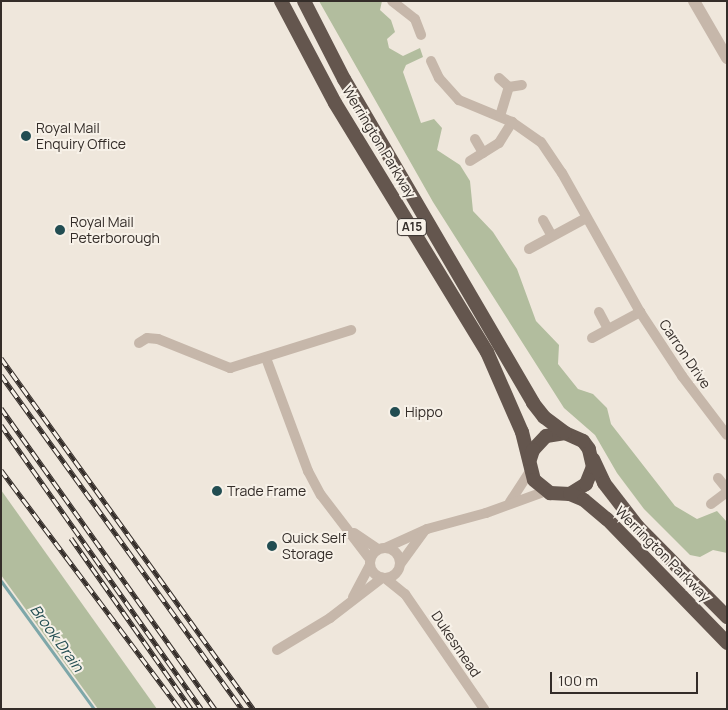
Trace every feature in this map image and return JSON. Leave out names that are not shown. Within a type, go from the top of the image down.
[{"type":"highway","name":"Werrington Parkway","points":[[281,1],[336,103],[487,352],[510,402],[530,465]]},
{"type":"highway","name":"Werrington Parkway","points":[[304,1],[344,79],[533,403],[544,417],[565,433]]},
{"type":"highway","points":[[530,465],[533,450],[546,436],[565,433]]},
{"type":"highway","name":"A15","points":[[565,433],[583,441],[592,458]]},
{"type":"highway","name":"Werrington Parkway","points":[[592,458],[604,483],[638,527],[727,617]]},
{"type":"highway","points":[[546,490],[560,495],[570,494],[579,490],[590,476],[592,458]]},
{"type":"highway","name":"A15","points":[[530,465],[534,480],[546,490]]},
{"type":"highway","name":"Werrington Parkway","points":[[570,494],[584,500],[607,520],[727,643]]},
{"type":"street","points":[[392,1],[414,19],[421,35]]},
{"type":"street","points":[[694,1],[727,58]]},
{"type":"street","name":"Carron Drive","points":[[431,61],[439,78],[459,100],[512,122],[541,142],[552,156],[640,312],[682,376],[727,435]]},
{"type":"street","points":[[500,78],[509,87]]},
{"type":"street","points":[[509,87],[522,85]]},
{"type":"street","points":[[500,116],[509,87]]},
{"type":"street","points":[[470,161],[499,143],[512,122]]},
{"type":"street","points":[[475,139],[483,153]]},
{"type":"street","points":[[530,249],[586,218]]},
{"type":"street","points":[[543,220],[552,236]]},
{"type":"street","points":[[598,312],[608,329]]},
{"type":"street","points":[[592,338],[640,312]]},
{"type":"street","points":[[139,343],[147,338],[158,339],[230,368],[351,330]]},
{"type":"street","points":[[266,358],[308,471],[321,494],[353,533],[370,562],[374,574],[384,578]]},
{"type":"street","points":[[508,504],[530,465]]},
{"type":"street","points":[[711,504],[727,490],[718,478]]},
{"type":"street","points":[[353,598],[370,562],[382,549],[426,529],[508,504],[546,490]]},
{"type":"street","points":[[277,650],[330,618],[353,598],[400,566],[426,529]]},
{"type":"street","points":[[353,533],[382,549],[398,554],[400,566]]},
{"type":"street","name":"Dukesmead","points":[[400,566],[405,594]]},
{"type":"street","name":"Dukesmead","points":[[384,578],[405,594],[484,709]]},
{"type":"green space","points":[[319,1],[382,1],[380,10],[391,20],[395,32],[387,39],[389,48],[403,56],[420,48],[423,57],[406,65],[403,72],[421,123],[434,119],[442,128],[437,150],[460,165],[470,181],[473,211],[493,232],[517,269],[536,321],[559,345],[558,364],[578,389],[593,394],[607,408],[611,424],[675,506],[697,519],[717,511],[727,522],[727,553],[713,550],[700,557],[690,555],[644,509],[617,473],[595,435],[564,408],[433,202]]},
{"type":"green space","points":[[1,490],[157,709],[98,709],[1,575]]},
{"type":"waterway","name":"Brook Drain","points":[[1,581],[94,709]]},
{"type":"railway","points":[[1,358],[253,709]]},
{"type":"railway","points":[[1,375],[242,709]]},
{"type":"railway","points":[[1,408],[215,709]]},
{"type":"railway","points":[[1,425],[201,709]]},
{"type":"railway","points":[[1,470],[180,709]]},
{"type":"railway","points":[[71,538],[191,709]]},
{"type":"place","name":"Royal Mail Enquiry Office","points":[[26,136]]},
{"type":"place","name":"Royal Mail Peterborough","points":[[60,230]]},
{"type":"place","name":"Hippo","points":[[395,412]]},
{"type":"place","name":"Trade Frame","points":[[217,491]]},
{"type":"place","name":"Quick Self Storage","points":[[272,546]]}]
